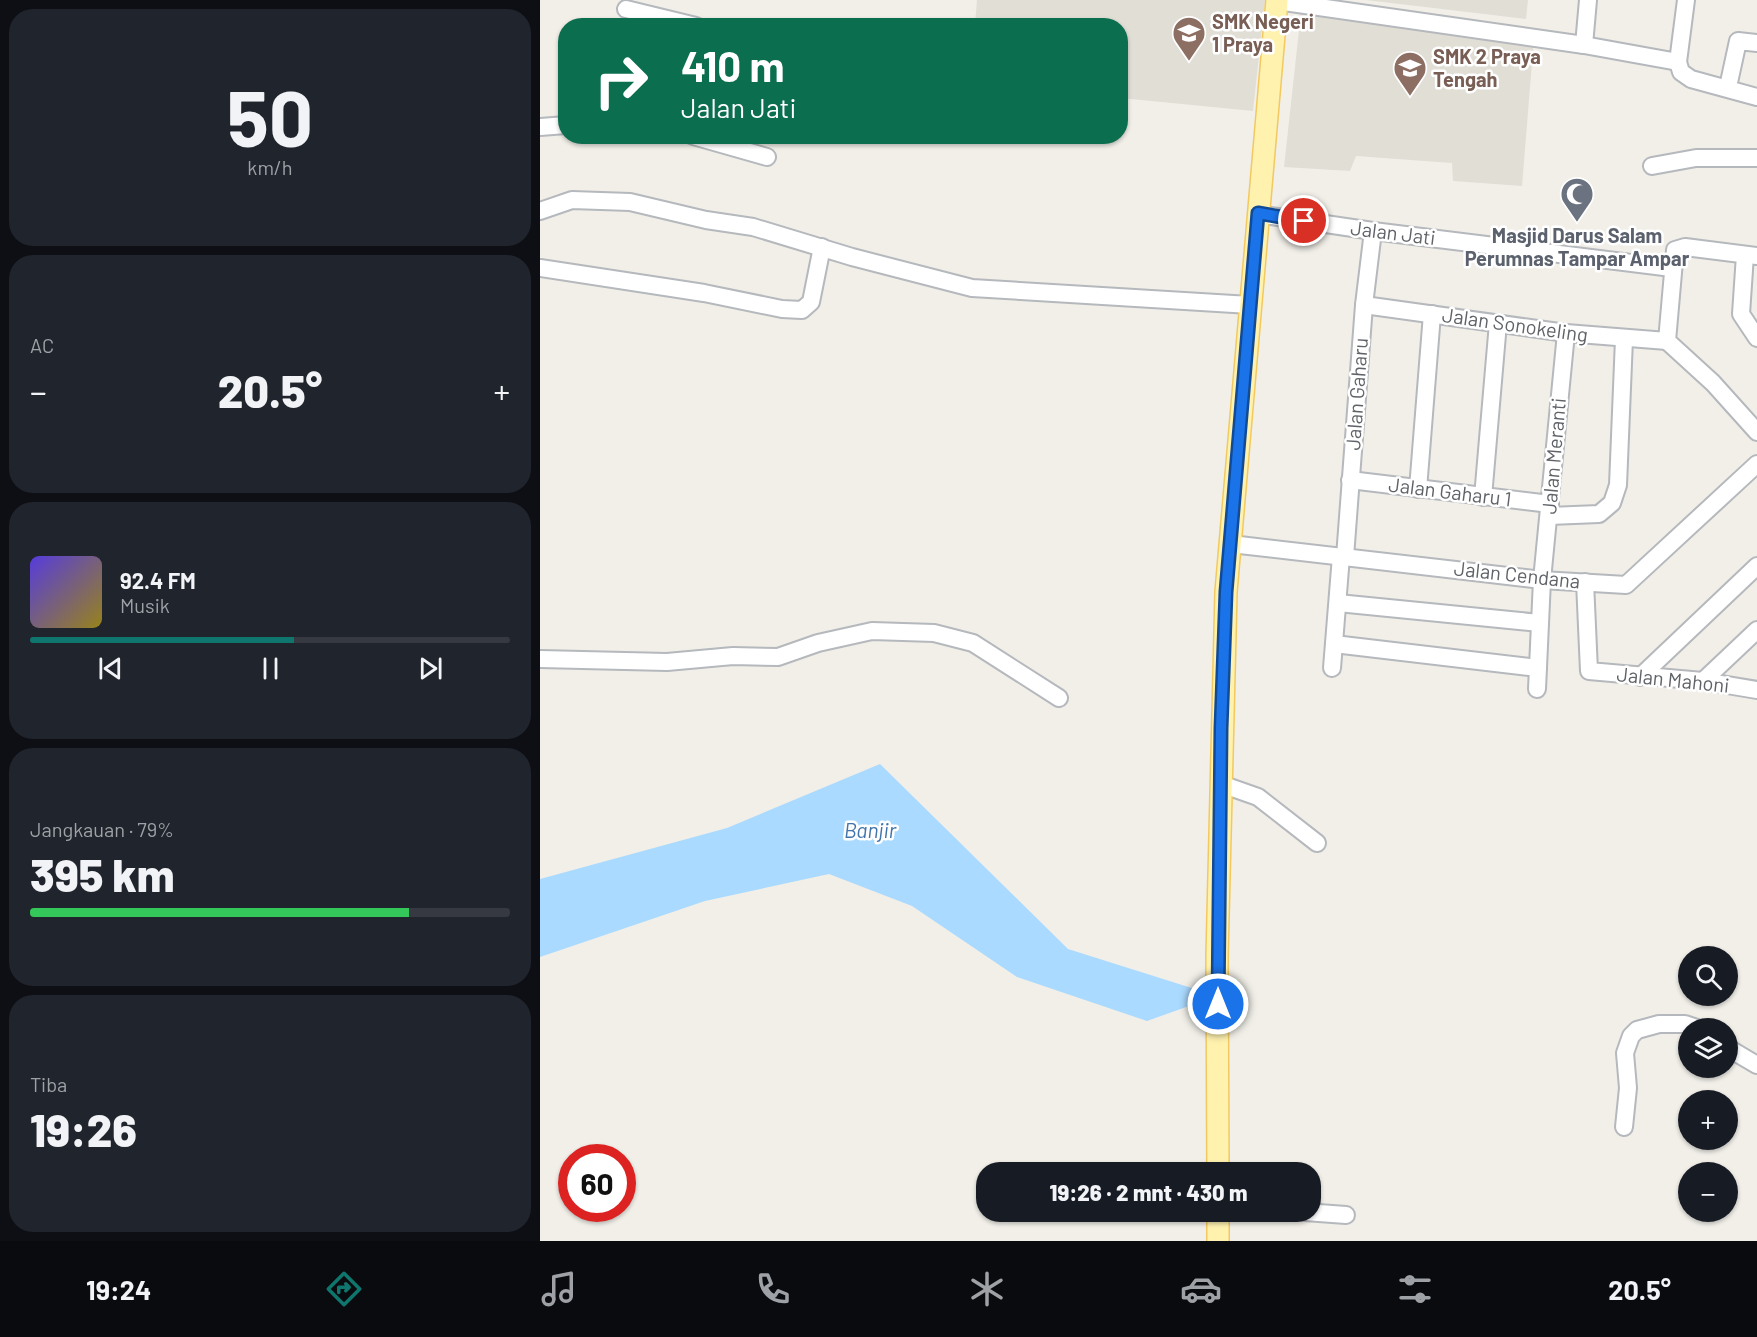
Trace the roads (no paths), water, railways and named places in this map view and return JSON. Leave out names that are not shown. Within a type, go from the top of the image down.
[{"type":"main road","points":[[1218,1162],[1217,957],[1226,603],[1277,1]]},
{"type":"main road","points":[[1218,1222],[1218,1241]]},
{"type":"street","points":[[1584,45],[1588,0]]},
{"type":"street","points":[[1686,0],[1678,62],[1685,76],[1757,97]]},
{"type":"street","points":[[1277,1],[1584,45],[1678,62]]},
{"type":"street","points":[[626,11],[659,18]]},
{"type":"street","points":[[1728,87],[1738,41],[1757,43]]},
{"type":"street","points":[[540,127],[558,126]]},
{"type":"street","points":[[722,144],[768,157]]},
{"type":"street","points":[[1652,166],[1696,158],[1757,158]]},
{"type":"street","points":[[540,211],[572,200],[618,201],[706,220],[753,226],[972,288],[1250,305]]},
{"type":"street","name":"Jalan Jati","points":[[1258,213],[1373,231],[1672,268]]},
{"type":"street","name":"Jalan Gaharu","points":[[1332,669],[1364,304],[1373,231]]},
{"type":"street","points":[[540,268],[802,310],[811,302],[822,247]]},
{"type":"street","points":[[1757,338],[1741,314],[1751,255],[1685,247],[1674,252],[1667,341],[1713,383],[1757,432]]},
{"type":"street","name":"Jalan Sonokeling","points":[[1364,304],[1566,333],[1667,341]]},
{"type":"street","points":[[1418,489],[1432,314]]},
{"type":"street","points":[[1483,497],[1498,323]]},
{"type":"street","name":"Jalan Meranti","points":[[1537,689],[1542,580],[1566,333]]},
{"type":"street","name":"Jalan Gaharu 1","points":[[1350,480],[1483,497],[1549,510],[1599,514],[1611,503],[1618,485],[1624,339]]},
{"type":"street","name":"Jalan Cendana","points":[[1231,544],[1542,580],[1626,585],[1757,464]]},
{"type":"street","points":[[1640,677],[1757,566]]},
{"type":"street","name":"Jalan Mahoni","points":[[1585,582],[1589,671],[1703,681],[1757,690]]},
{"type":"street","points":[[1338,603],[1540,623]]},
{"type":"street","points":[[1703,681],[1757,630]]},
{"type":"street","points":[[540,659],[667,662],[739,656],[772,658],[872,631],[934,633],[973,643],[1059,698]]},
{"type":"street","points":[[1334,645],[1538,668]]},
{"type":"street","points":[[1221,784],[1258,797],[1317,843]]},
{"type":"street","points":[[1624,1127],[1628,1088],[1625,1053],[1631,1036],[1637,1030],[1659,1024],[1678,1024]]},
{"type":"street","points":[[1738,1054],[1757,1065]]},
{"type":"street","points":[[1321,1213],[1346,1215]]},
{"type":"water","name":"Banjir","points":[[880,764],[1068,949],[1217,996],[1147,1021],[1017,977],[912,906],[829,874],[705,901],[540,957],[540,879],[727,828]]},
{"type":"place","name":"SMK Negeri 1 Praya","points":[[1189,62]]},
{"type":"place","name":"SMK 2 Praya Tengah","points":[[1410,97]]},
{"type":"place","name":"Masjid Darus Salam Perumnas Tampar Ampar","points":[[1577,223]]}]
